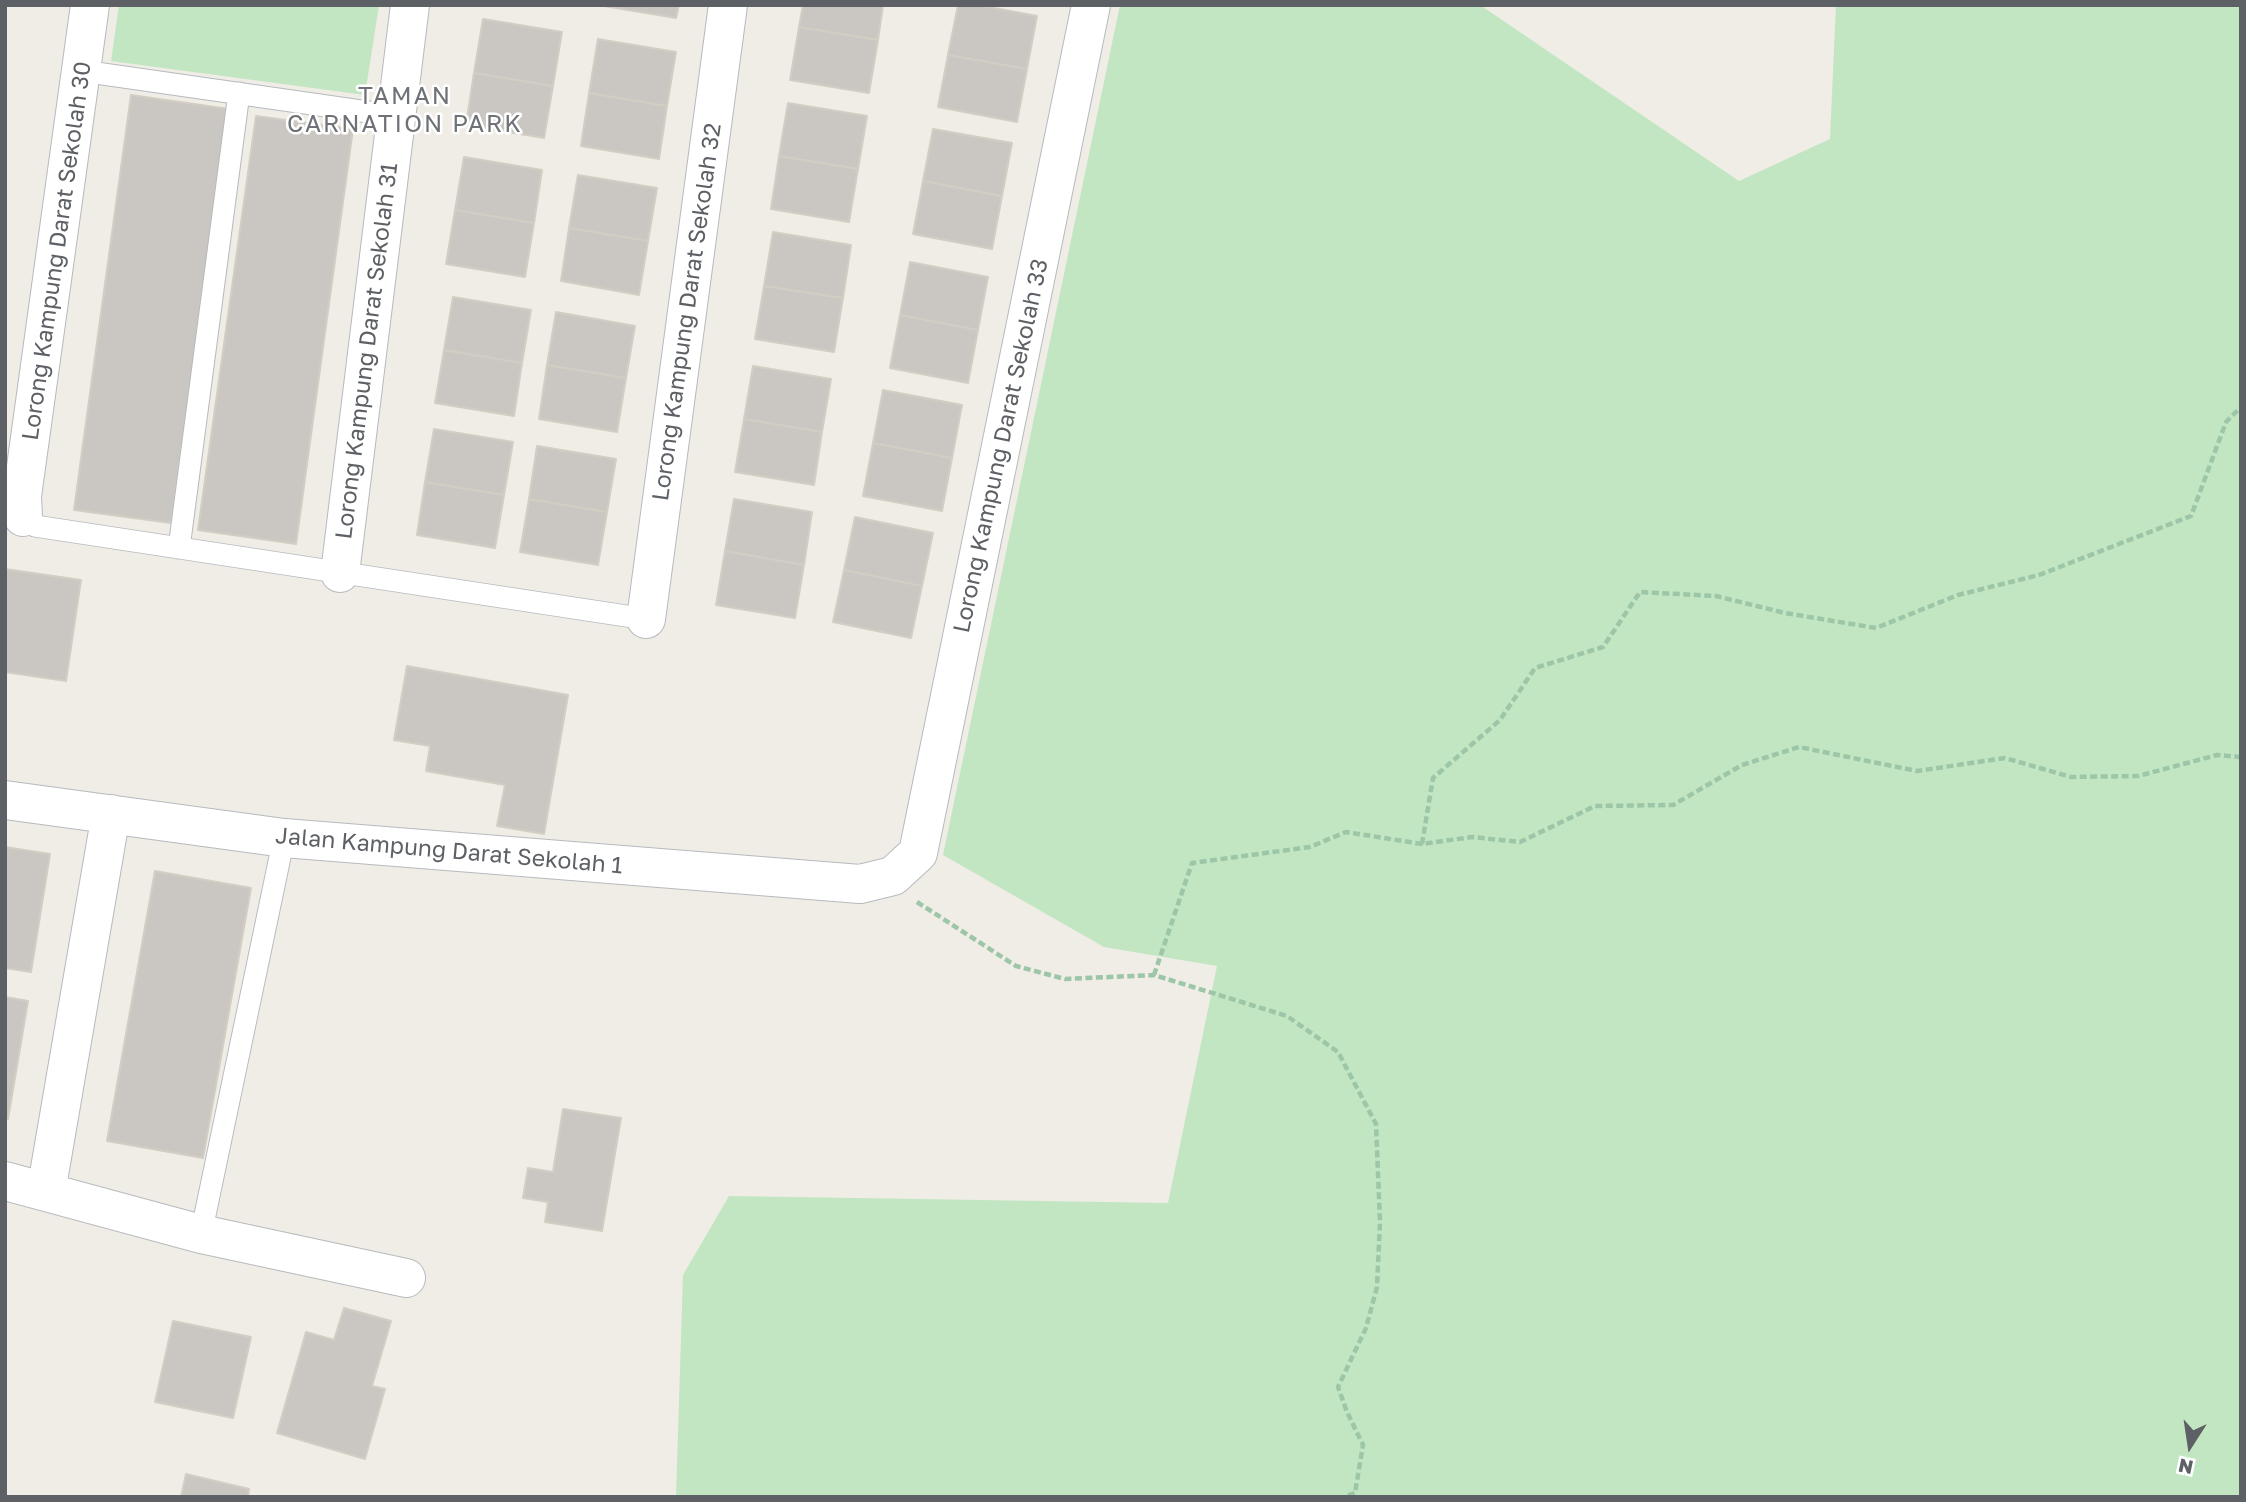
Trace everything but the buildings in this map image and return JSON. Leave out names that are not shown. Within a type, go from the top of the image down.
[{"type":"street","name":"Lorong Kampung Darat Sekolah 30","points":[[23,507],[90,5]]},
{"type":"street","name":"Lorong Kampung Darat Sekolah 31","points":[[340,573],[410,5]]},
{"type":"street","name":"Lorong Kampung Darat Sekolah 32","points":[[646,619],[728,5]]},
{"type":"street","name":"Lorong Kampung Darat Sekolah 33","points":[[893,876],[918,853],[1091,5]]},
{"type":"street","name":"Jalan Kampung Darat Sekolah 1","points":[[5,800],[284,838],[860,884],[893,876]]},
{"type":"street","points":[[46,1192],[111,814]]},
{"type":"street","points":[[5,1181],[201,1234],[406,1278]]},
{"type":"lane","points":[[82,71],[396,116]]},
{"type":"lane","points":[[179,548],[239,93]]},
{"type":"lane","points":[[23,507],[34,526],[646,619]]},
{"type":"lane","points":[[201,1234],[284,838]]},
{"type":"path","points":[[1422,844],[1433,778],[1500,720],[1535,668],[1602,647],[1640,592],[1716,596],[1785,613],[1876,628],[1958,595],[2039,575],[2191,516],[2226,422],[2241,407]]},
{"type":"path","points":[[1154,975],[1192,863],[1310,847],[1346,831],[1422,844],[1472,837],[1520,842],[1595,806],[1673,805],[1742,765],[1798,747],[1917,771],[2005,758],[2071,777],[2138,776],[2217,755],[2241,757]]},
{"type":"path","points":[[893,876],[920,905],[1016,966],[1065,979],[1154,975],[1287,1016],[1338,1052],[1376,1124],[1380,1222],[1377,1287],[1366,1328],[1338,1387],[1363,1445],[1355,1493],[1344,1497]]},
{"type":"green space","points":[[119,5],[379,5],[365,95],[111,61]]},
{"type":"green space","points":[[1120,5],[1480,5],[1739,181],[1830,139],[1836,5],[2241,5],[2241,1497],[676,1497],[683,1275],[729,1196],[1168,1203],[1217,966],[1104,947],[943,855]]},
{"type":"district","name":"TAMAN CARNATION PARK","points":[[405,110]]}]
